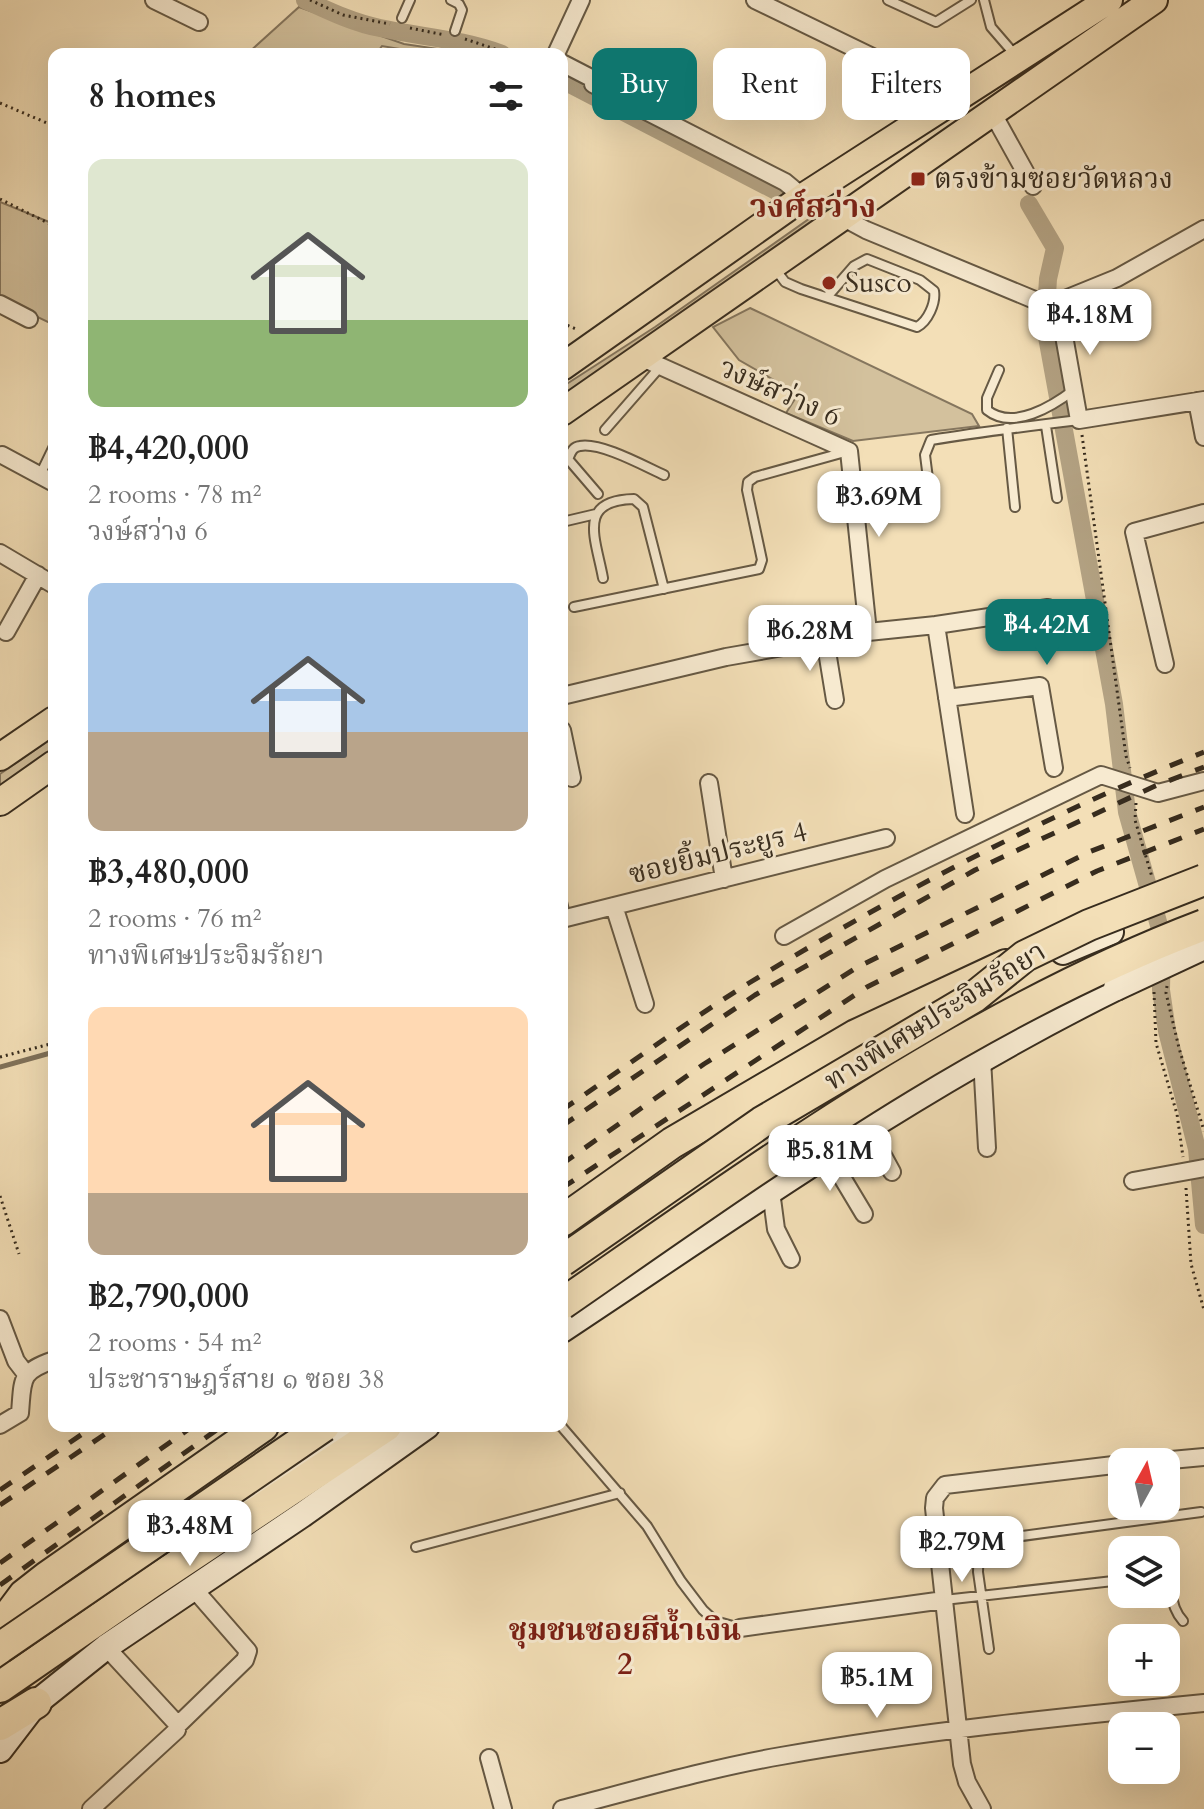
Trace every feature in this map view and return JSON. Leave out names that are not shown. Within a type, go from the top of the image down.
[{"type":"highway","name":"ทางพิเศษประจิมรัถยา","points":[[568,1257],[762,1122],[974,997],[1025,956],[1089,925],[1203,899]]},
{"type":"highway","name":"ทางพิเศษประจิมรัถยา","points":[[568,1300],[777,1155],[962,1039],[1072,982],[1203,899]]},
{"type":"highway","points":[[568,1217],[672,1143],[856,1035],[1025,956]]},
{"type":"highway","points":[[0,1627],[24,1595],[47,1577],[254,1432]]},
{"type":"highway","points":[[0,1648],[315,1432]]},
{"type":"highway","points":[[0,1687],[377,1432]]},
{"type":"highway","points":[[0,1639],[217,1521]]},
{"type":"highway","points":[[0,1725],[36,1703]]},
{"type":"main road","points":[[970,85],[1010,49],[1082,0]]},
{"type":"main road","points":[[970,88],[1109,0]]},
{"type":"main road","points":[[568,409],[650,362],[772,264],[1154,0]]},
{"type":"main road","points":[[568,363],[803,197],[921,120]]},
{"type":"main road","points":[[0,757],[48,724]]},
{"type":"main road","points":[[0,802],[48,768]]},
{"type":"main road","points":[[568,1272],[768,1128],[948,1007],[1018,970],[1203,899]]},
{"type":"main road","points":[[568,1326],[868,1128],[982,1059],[1040,1026],[1204,947]]},
{"type":"main road","points":[[0,1669],[343,1432]]},
{"type":"main road","points":[[0,1750],[36,1703],[106,1647],[365,1472],[419,1432]]},
{"type":"street","points":[[154,0],[192,12]]},
{"type":"street","points":[[559,48],[581,0]]},
{"type":"street","points":[[755,0],[858,48]]},
{"type":"street","points":[[568,66],[588,74],[593,84],[785,182],[803,197]]},
{"type":"street","points":[[992,112],[1033,186]]},
{"type":"street","points":[[840,216],[866,230],[1049,301],[1117,278],[1204,229]]},
{"type":"street","points":[[1049,301],[1070,393],[1068,421],[1200,400],[1204,437]]},
{"type":"street","points":[[0,304],[29,319]]},
{"type":"street","name":"วงษ์สว่าง 6","points":[[650,362],[849,451],[868,632]]},
{"type":"street","points":[[2,455],[47,479]]},
{"type":"street","points":[[1165,664],[1134,532],[1204,513]]},
{"type":"street","points":[[0,553],[48,581]]},
{"type":"street","points":[[6,632],[38,575]]},
{"type":"street","points":[[568,695],[726,657],[825,639],[1048,608]]},
{"type":"street","points":[[936,625],[965,814]]},
{"type":"street","points":[[825,639],[835,700]]},
{"type":"street","points":[[947,698],[1040,686],[1054,768]]},
{"type":"street","points":[[568,759],[572,778]]},
{"type":"street","points":[[784,936],[885,879],[1101,775],[1158,793],[1204,781]]},
{"type":"street","points":[[709,783],[724,879]]},
{"type":"street","name":"ซอยยิ้มประยูร 4","points":[[568,912],[614,906],[886,838]]},
{"type":"street","points":[[614,906],[645,1004]]},
{"type":"street","points":[[982,1059],[987,1148]]},
{"type":"street","points":[[868,1128],[892,1172]]},
{"type":"street","points":[[828,1154],[864,1214]]},
{"type":"street","points":[[1133,1181],[1204,1168]]},
{"type":"street","points":[[771,1191],[776,1229],[791,1259]]},
{"type":"street","points":[[0,1319],[16,1361],[26,1374]]},
{"type":"street","points":[[0,1425],[20,1413],[22,1381],[26,1374],[48,1362]]},
{"type":"street","points":[[1180,1459],[1204,1457]]},
{"type":"street","points":[[982,1809],[967,1782],[957,1728],[935,1498],[945,1485],[1108,1466]]},
{"type":"street","points":[[91,1809],[177,1730],[178,1725],[245,1660],[248,1651],[194,1589]]},
{"type":"street","points":[[740,1628],[944,1600]]},
{"type":"street","points":[[106,1647],[178,1725]]},
{"type":"street","points":[[568,1808],[699,1773],[779,1756],[957,1728],[1204,1703]]},
{"type":"street","points":[[489,1758],[503,1809]]},
{"type":"lane","points":[[402,18],[410,0]]},
{"type":"lane","points":[[451,0],[459,4],[462,10],[455,31]]},
{"type":"lane","points":[[888,0],[936,22],[971,0]]},
{"type":"lane","points":[[984,0],[991,27],[1010,49]]},
{"type":"lane","points":[[772,264],[785,282],[827,297],[917,327],[923,324],[935,299],[934,291],[920,280],[867,259],[854,266],[827,297]]},
{"type":"lane","points":[[605,430],[650,362]]},
{"type":"lane","points":[[999,370],[987,398],[987,410],[995,416],[1025,417],[1070,393]]},
{"type":"lane","points":[[932,510],[925,455],[931,440],[1068,421]]},
{"type":"lane","points":[[1046,426],[1057,498]]},
{"type":"lane","points":[[1007,428],[1015,507]]},
{"type":"lane","points":[[568,452],[580,445],[593,447],[664,475]]},
{"type":"lane","points":[[574,607],[759,569],[762,560],[748,482],[755,477],[849,451]]},
{"type":"lane","points":[[568,460],[598,494]]},
{"type":"lane","points":[[568,521],[596,514],[615,500],[634,499],[643,507],[664,589]]},
{"type":"lane","points":[[596,514],[593,524],[603,578]]},
{"type":"lane","points":[[566,1432],[647,1526],[703,1610],[715,1621],[740,1628]]},
{"type":"lane","points":[[416,1547],[620,1493]]},
{"type":"lane","points":[[989,1649],[977,1551],[979,1544],[1201,1512]]},
{"type":"lane","points":[[944,1600],[1108,1582]]},
{"type":"lane","points":[[1174,1608],[1183,1621]]},
{"type":"path","points":[[0,103],[48,123]]},
{"type":"path","points":[[0,199],[48,223]]},
{"type":"path","points":[[1068,421],[1126,756],[1127,785]]},
{"type":"path","points":[[1154,989],[1156,1043],[1177,1114],[1185,1171],[1191,1264],[1204,1310]]},
{"type":"path","points":[[0,1057],[48,1045]]},
{"type":"path","points":[[0,1196],[19,1254]]},
{"type":"shaded area","points":[[299,7],[404,44],[431,48],[382,46],[254,48]]},
{"type":"shaded area","points":[[0,202],[48,222],[48,322],[0,299]]},
{"type":"shaded area","points":[[826,207],[828,210],[825,214],[568,394],[568,383],[655,327]]},
{"type":"shaded area","points":[[750,308],[972,414],[979,426],[853,441],[786,413],[798,394],[739,360],[713,327]]},
{"type":"shaded area","points":[[48,741],[48,756],[0,789],[0,774]]},
{"type":"waterway","points":[[305,0],[370,26],[483,48]]},
{"type":"waterway","points":[[568,83],[778,192]]},
{"type":"waterway","points":[[1029,204],[1055,248],[1048,279],[1045,326],[1114,704],[1127,812],[1162,936],[1161,990],[1167,1031],[1197,1149],[1204,1225]]},
{"type":"waterway","points":[[0,1067],[48,1054]]},
{"type":"railway","points":[[568,1106],[725,998],[859,919],[1029,830],[1204,752]]},
{"type":"railway","points":[[568,1122],[755,995],[975,870],[1155,786],[1204,767]]},
{"type":"railway","points":[[568,1160],[704,1064],[856,968],[1089,852],[1204,807]]},
{"type":"railway","points":[[568,1184],[867,987],[1097,871],[1204,829]]},
{"type":"railway","points":[[0,1490],[85,1432]]},
{"type":"railway","points":[[0,1505],[108,1432]]},
{"type":"railway","points":[[0,1563],[185,1432]]},
{"type":"railway","points":[[0,1585],[214,1432]]},
{"type":"place","name":"ตรงข้ามซอยวัดหลวง","points":[[918,179]]},
{"type":"place","name":"Susco","points":[[829,283]]},
{"type":"district","name":"วงศ์สว่าง","points":[[813,207]]},
{"type":"district","name":"ชุมชนซอยสีน้ำเงิน 2","points":[[625,1647]]}]
